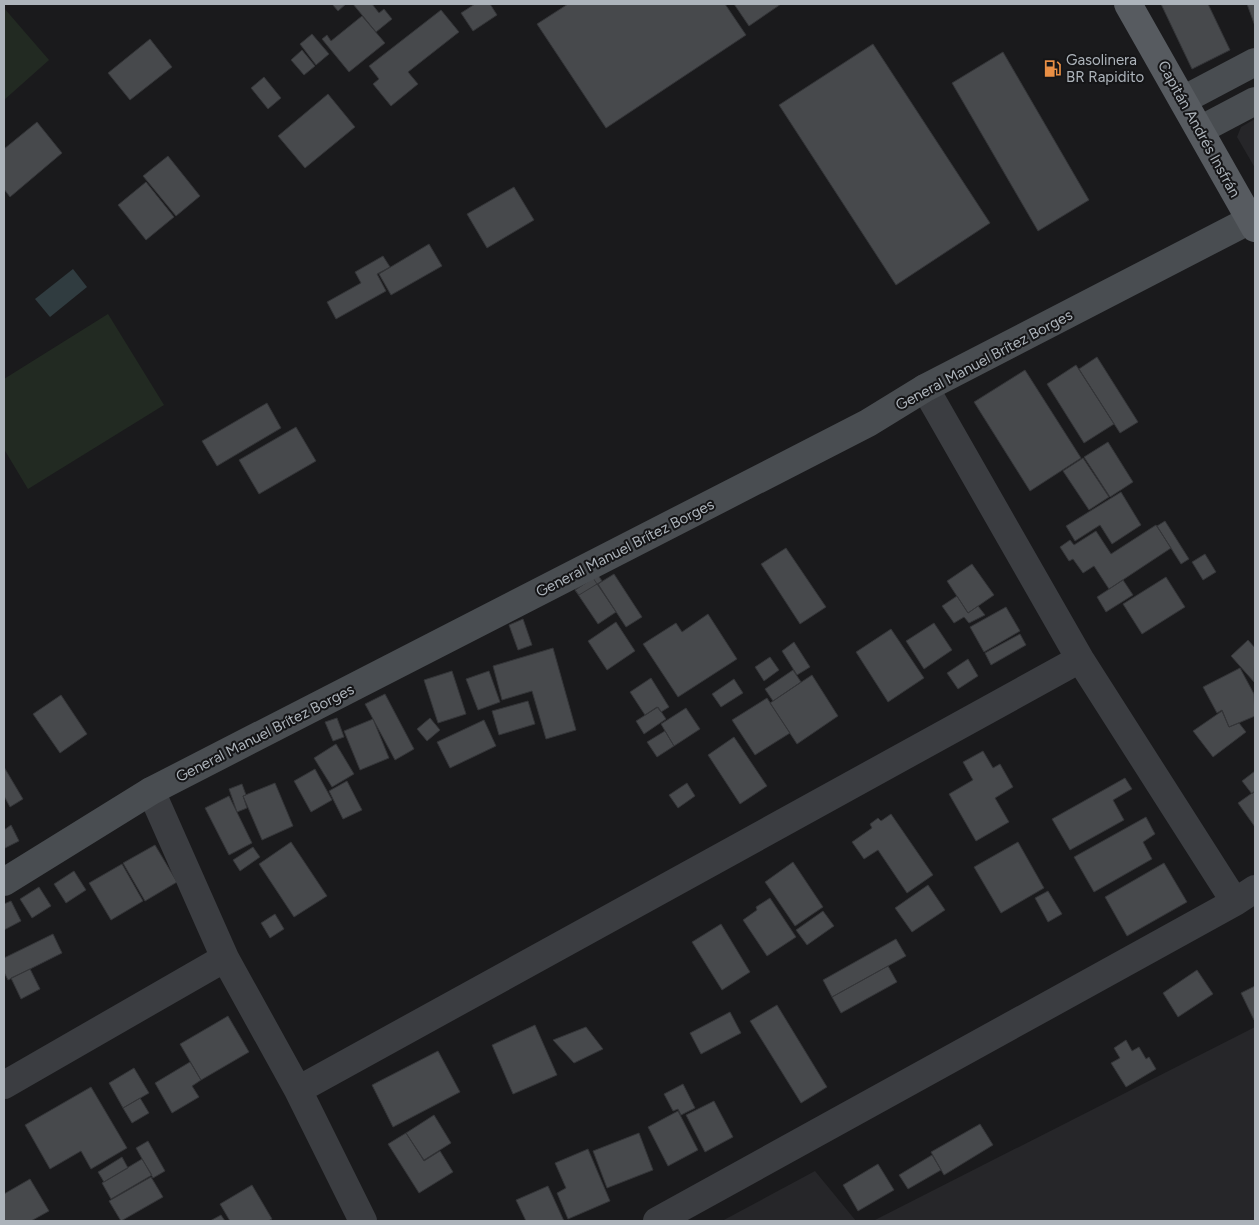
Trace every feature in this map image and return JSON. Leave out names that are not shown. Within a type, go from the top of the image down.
[{"type":"main road","name":"Capitán Andrés Insfrán","points":[[1128,4],[1253,224]]},
{"type":"street","points":[[1183,100],[1255,62]]},
{"type":"street","points":[[1200,130],[1255,101]]},
{"type":"street","name":"General Manuel Brítez Borges","points":[[4,882],[151,791],[868,423],[925,388],[1253,224]]},
{"type":"street","points":[[657,1221],[1245,895],[1080,659],[925,388]]},
{"type":"street","points":[[298,1090],[1080,659]]},
{"type":"street","points":[[151,791],[225,958],[298,1090],[363,1221]]},
{"type":"street","points":[[4,1085],[225,958]]},
{"type":"shaded area","points":[[4,8],[49,60],[4,100]]},
{"type":"shaded area","points":[[1255,119],[1255,168],[1237,137],[1241,127]]},
{"type":"shaded area","points":[[73,269],[87,287],[50,317],[35,299]]},
{"type":"shaded area","points":[[108,314],[164,405],[28,489],[4,449],[4,379]]},
{"type":"shaded area","points":[[1255,1027],[1255,1221],[873,1221]]},
{"type":"shaded area","points":[[815,1171],[856,1221],[722,1221]]},
{"type":"building","points":[[332,4],[346,4],[338,11]]},
{"type":"building","points":[[353,4],[372,4],[379,13],[384,9],[392,19],[376,32]]},
{"type":"building","points":[[475,4],[490,4],[497,15],[473,31],[461,13]]},
{"type":"building","points":[[568,4],[725,4],[746,35],[606,128],[537,24]]},
{"type":"building","points":[[734,4],[781,4],[749,26]]},
{"type":"building","points":[[1161,4],[1208,4],[1230,50],[1192,69]]},
{"type":"building","points":[[1247,4],[1255,4],[1255,26]]},
{"type":"building","points":[[441,10],[459,32],[408,72],[418,84],[391,106],[373,84],[379,79],[369,66]]},
{"type":"building","points":[[362,16],[385,43],[349,72],[322,39],[327,35],[331,41]]},
{"type":"building","points":[[312,34],[329,54],[316,65],[300,44]]},
{"type":"building","points":[[150,39],[172,67],[130,100],[108,73]]},
{"type":"building","points":[[873,44],[990,223],[896,285],[779,105]]},
{"type":"building","points":[[302,50],[315,66],[304,75],[291,60]]},
{"type":"building","points":[[1003,52],[1089,200],[1038,231],[952,83]]},
{"type":"building","points":[[264,77],[281,98],[268,109],[251,88]]},
{"type":"building","points":[[328,94],[355,127],[305,168],[278,136]]},
{"type":"building","points":[[37,122],[62,153],[10,197],[4,189],[4,149]]},
{"type":"building","points":[[168,156],[200,196],[176,216],[143,176]]},
{"type":"building","points":[[146,182],[174,217],[146,240],[118,205]]},
{"type":"building","points":[[514,187],[534,220],[487,248],[467,214]]},
{"type":"building","points":[[429,244],[442,266],[391,295],[379,274]]},
{"type":"building","points":[[383,256],[390,267],[377,274],[386,291],[336,319],[327,302],[361,283],[355,272]]},
{"type":"building","points":[[1097,357],[1138,422],[1120,433],[1079,369]]},
{"type":"building","points":[[1076,365],[1114,424],[1084,443],[1047,384]]},
{"type":"building","points":[[1025,370],[1081,458],[1030,491],[974,402]]},
{"type":"building","points":[[267,403],[281,428],[217,466],[202,441]]},
{"type":"building","points":[[296,427],[316,461],[259,494],[239,460]]},
{"type":"building","points":[[1108,442],[1133,482],[1110,497],[1084,457]]},
{"type":"building","points":[[1083,458],[1109,497],[1089,510],[1063,471]]},
{"type":"building","points":[[1121,492],[1141,525],[1112,544],[1100,525],[1075,541],[1066,526]]},
{"type":"building","points":[[1165,521],[1189,559],[1181,564],[1157,526]]},
{"type":"building","points":[[1156,525],[1171,548],[1109,589],[1094,566],[1083,573],[1073,559],[1069,561],[1060,547],[1070,540],[1074,545],[1096,531],[1111,554]]},
{"type":"building","points":[[786,548],[826,607],[800,624],[761,564]]},
{"type":"building","points":[[1205,554],[1216,572],[1203,580],[1192,562]]},
{"type":"building","points":[[972,564],[994,595],[968,613],[947,581]]},
{"type":"building","points":[[614,574],[642,617],[626,627],[598,584]]},
{"type":"building","points":[[598,575],[602,581],[579,595],[575,590]]},
{"type":"building","points":[[1166,577],[1185,607],[1142,634],[1123,604]]},
{"type":"building","points":[[593,578],[616,612],[598,624],[575,590]]},
{"type":"building","points":[[1123,580],[1133,595],[1106,612],[1097,597]]},
{"type":"building","points":[[957,596],[968,613],[978,606],[985,615],[969,623],[964,617],[954,623],[942,606]]},
{"type":"building","points":[[1006,607],[1020,631],[984,652],[970,627]]},
{"type":"building","points":[[708,614],[737,659],[678,697],[643,644],[676,623],[682,632]]},
{"type":"building","points":[[523,619],[532,645],[518,650],[509,625]]},
{"type":"building","points":[[616,622],[635,651],[607,670],[588,641]]},
{"type":"building","points":[[934,623],[952,650],[924,669],[906,641]]},
{"type":"building","points":[[891,629],[924,678],[888,702],[856,652]]},
{"type":"building","points":[[1020,634],[1026,645],[991,665],[985,653]]},
{"type":"building","points":[[1248,640],[1255,648],[1254,682],[1231,656]]},
{"type":"building","points":[[794,642],[810,667],[797,675],[782,651]]},
{"type":"building","points":[[553,648],[576,730],[546,739],[532,691],[502,700],[493,666]]},
{"type":"building","points":[[770,657],[779,670],[764,681],[755,667]]},
{"type":"building","points":[[968,659],[978,676],[958,689],[947,673]]},
{"type":"building","points":[[1240,668],[1254,694],[1255,716],[1229,727],[1222,710],[1217,713],[1203,687]]},
{"type":"building","points":[[793,670],[801,682],[773,701],[765,689]]},
{"type":"building","points":[[452,671],[466,714],[438,723],[424,680]]},
{"type":"building","points":[[489,671],[500,702],[478,710],[466,679]]},
{"type":"building","points":[[812,675],[838,716],[797,744],[770,703]]},
{"type":"building","points":[[651,678],[669,707],[661,712],[657,707],[645,715],[630,692]]},
{"type":"building","points":[[734,679],[743,693],[721,707],[712,694]]},
{"type":"building","points":[[385,694],[414,749],[395,760],[365,704]]},
{"type":"building","points":[[61,695],[87,734],[60,753],[33,714]]},
{"type":"building","points":[[767,698],[790,733],[755,755],[732,720]]},
{"type":"building","points":[[528,701],[535,724],[499,735],[492,711]]},
{"type":"building","points":[[658,707],[666,719],[644,734],[636,721]]},
{"type":"building","points":[[686,708],[700,729],[674,746],[661,724]]},
{"type":"building","points":[[1222,711],[1229,727],[1239,723],[1246,732],[1213,757],[1193,731]]},
{"type":"building","points":[[337,718],[344,737],[333,741],[325,722]]},
{"type":"building","points":[[430,718],[440,730],[427,741],[417,729]]},
{"type":"building","points":[[373,719],[389,758],[360,770],[344,731]]},
{"type":"building","points":[[484,720],[496,746],[450,768],[437,742]]},
{"type":"building","points":[[665,731],[674,746],[657,757],[647,742]]},
{"type":"building","points":[[734,737],[767,786],[740,804],[708,755]]},
{"type":"building","points":[[336,744],[354,774],[332,787],[314,758]]},
{"type":"building","points":[[983,751],[993,768],[1000,764],[1013,787],[995,798],[1009,822],[976,841],[949,794],[973,780],[963,762]]},
{"type":"building","points":[[4,767],[23,799],[10,807],[4,796]]},
{"type":"building","points":[[315,769],[332,800],[311,812],[294,781]]},
{"type":"building","points":[[1255,771],[1255,791],[1252,794],[1242,781]]},
{"type":"building","points":[[1125,778],[1132,789],[1113,800],[1124,820],[1070,850],[1052,819]]},
{"type":"building","points":[[347,781],[362,810],[343,819],[329,791]]},
{"type":"building","points":[[275,783],[293,826],[262,840],[243,796]]},
{"type":"building","points":[[687,783],[695,796],[678,808],[669,795]]},
{"type":"building","points":[[242,784],[246,795],[243,796],[247,808],[237,812],[229,789]]},
{"type":"building","points":[[1255,791],[1255,827],[1238,803]]},
{"type":"building","points":[[229,796],[252,843],[229,855],[205,808]]},
{"type":"building","points":[[891,814],[933,875],[907,893],[878,850],[864,859],[852,842],[872,828],[870,824],[878,818],[881,821]]},
{"type":"building","points":[[1146,817],[1155,834],[1143,842],[1152,859],[1094,892],[1074,857]]},
{"type":"building","points":[[11,825],[19,841],[5,848],[4,830]]},
{"type":"building","points":[[291,842],[327,896],[294,917],[259,864]]},
{"type":"building","points":[[1018,842],[1044,888],[1001,913],[974,867]]},
{"type":"building","points":[[155,845],[177,882],[145,901],[123,863]]},
{"type":"building","points":[[253,847],[260,857],[240,871],[233,860]]},
{"type":"building","points":[[793,862],[823,907],[795,926],[765,882]]},
{"type":"building","points":[[1164,863],[1187,902],[1127,936],[1105,897]]},
{"type":"building","points":[[122,864],[143,901],[111,920],[89,883]]},
{"type":"building","points":[[74,871],[86,890],[66,903],[54,884]]},
{"type":"building","points":[[928,885],[945,910],[912,932],[895,908]]},
{"type":"building","points":[[39,887],[51,906],[32,918],[20,899]]},
{"type":"building","points":[[1048,891],[1062,914],[1048,922],[1035,898]]},
{"type":"building","points":[[770,898],[796,937],[767,956],[743,920],[757,910],[756,907]]},
{"type":"building","points":[[11,901],[21,921],[4,930],[4,904]]},
{"type":"building","points":[[823,911],[834,926],[807,945],[796,930]]},
{"type":"building","points":[[275,914],[284,929],[270,938],[261,923]]},
{"type":"building","points":[[721,924],[750,972],[722,990],[692,942]]},
{"type":"building","points":[[53,934],[62,953],[8,980],[4,972],[4,958]]},
{"type":"building","points":[[896,939],[906,956],[832,997],[823,980]]},
{"type":"building","points":[[888,966],[897,982],[841,1013],[832,997]]},
{"type":"building","points":[[30,969],[40,989],[21,999],[11,978]]},
{"type":"building","points":[[1197,970],[1213,994],[1178,1017],[1163,993]]},
{"type":"building","points":[[1255,986],[1255,1019],[1254,1020],[1241,993]]},
{"type":"building","points":[[777,1005],[827,1087],[801,1103],[750,1021]]},
{"type":"building","points":[[730,1012],[741,1033],[701,1054],[690,1033]]},
{"type":"building","points":[[228,1016],[249,1052],[201,1080],[180,1044]]},
{"type":"building","points":[[535,1025],[557,1075],[513,1094],[492,1045]]},
{"type":"building","points":[[586,1027],[603,1049],[574,1063],[553,1040]]},
{"type":"building","points":[[1126,1040],[1132,1051],[1139,1047],[1146,1059],[1149,1057],[1156,1069],[1126,1087],[1111,1063],[1120,1058],[1114,1048]]},
{"type":"building","points":[[438,1051],[460,1092],[393,1127],[372,1085]]},
{"type":"building","points":[[190,1062],[201,1080],[192,1086],[199,1097],[172,1113],[155,1083]]},
{"type":"building","points":[[134,1068],[149,1093],[123,1108],[109,1083]]},
{"type":"building","points":[[683,1084],[695,1108],[681,1115],[678,1109],[673,1111],[664,1094]]},
{"type":"building","points":[[91,1087],[127,1148],[91,1169],[81,1151],[50,1169],[25,1125]]},
{"type":"building","points":[[140,1098],[149,1113],[132,1123],[123,1108]]},
{"type":"building","points":[[714,1101],[733,1137],[705,1152],[686,1115]]},
{"type":"building","points":[[678,1111],[698,1150],[668,1166],[648,1127]]},
{"type":"building","points":[[434,1115],[451,1143],[424,1160],[406,1133]]},
{"type":"building","points":[[980,1124],[993,1145],[944,1175],[931,1152]]},
{"type":"building","points":[[406,1133],[424,1161],[440,1151],[453,1172],[419,1193],[388,1144]]},
{"type":"building","points":[[639,1133],[653,1170],[607,1188],[593,1151]]},
{"type":"building","points":[[148,1141],[165,1171],[153,1178],[136,1148]]},
{"type":"building","points":[[588,1149],[610,1201],[568,1219],[557,1193],[566,1188],[555,1163]]},
{"type":"building","points":[[932,1155],[941,1170],[908,1189],[899,1175]]},
{"type":"building","points":[[122,1157],[128,1168],[104,1182],[98,1172]]},
{"type":"building","points":[[142,1159],[152,1175],[111,1199],[102,1183]]},
{"type":"building","points":[[878,1164],[894,1190],[858,1211],[843,1185]]},
{"type":"building","points":[[151,1177],[163,1197],[121,1221],[109,1201]]},
{"type":"building","points":[[30,1179],[49,1211],[31,1221],[4,1221],[4,1194]]},
{"type":"building","points":[[252,1185],[272,1219],[268,1221],[230,1221],[220,1204]]},
{"type":"building","points":[[548,1186],[564,1221],[526,1221],[516,1200]]},
{"type":"building","points":[[221,1215],[225,1221],[210,1221]]},
{"type":"place","name":"Gasolinera BR Rapidito","points":[[1052,69]]}]
